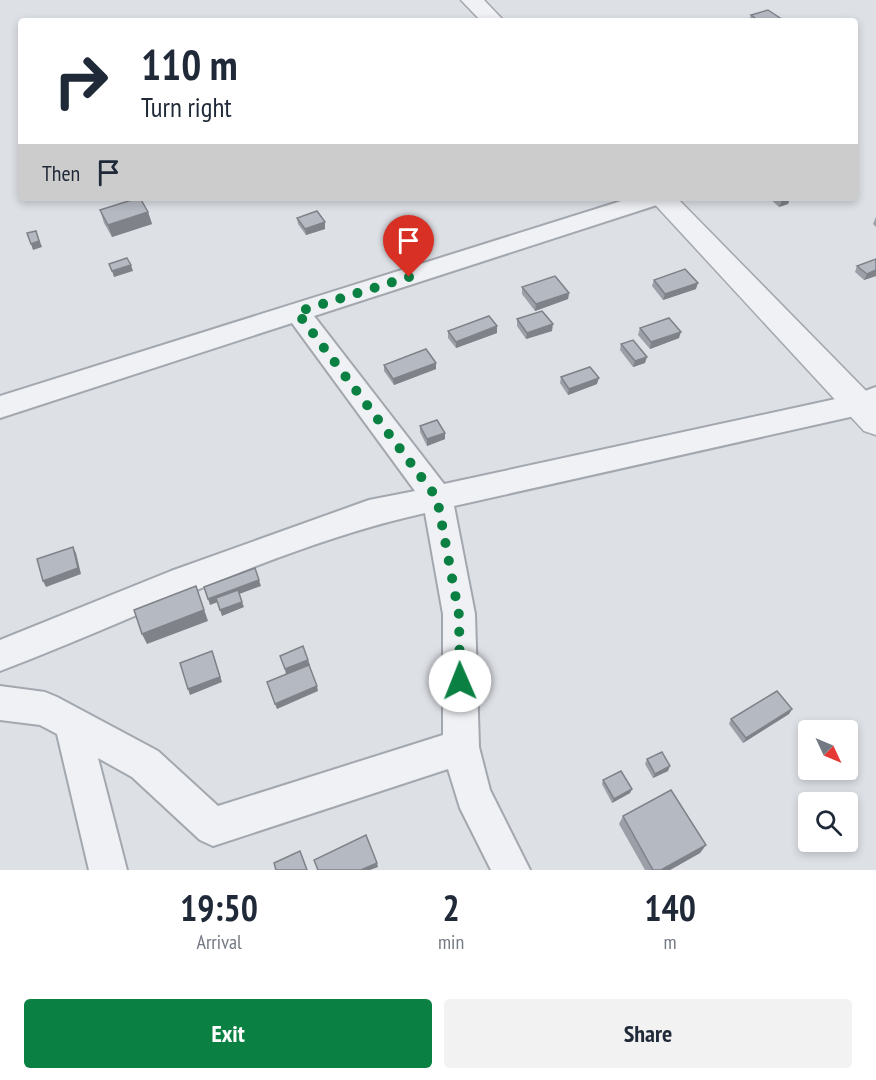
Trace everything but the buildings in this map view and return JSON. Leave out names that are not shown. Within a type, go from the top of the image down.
[{"type":"street","points":[[472,0],[491,18]]},
{"type":"street","points":[[0,407],[646,201]]},
{"type":"street","points":[[665,201],[870,408]]},
{"type":"street","points":[[297,312],[437,498],[459,615],[461,747],[473,795],[511,870]]},
{"type":"street","points":[[0,656],[215,569],[369,513],[870,408]]},
{"type":"street","points":[[0,703],[45,709],[145,764],[213,827],[461,747]]},
{"type":"street","points":[[72,724],[108,870]]},
{"type":"route","points":[[409,277],[297,312],[437,498],[459,615],[460,681]]}]
